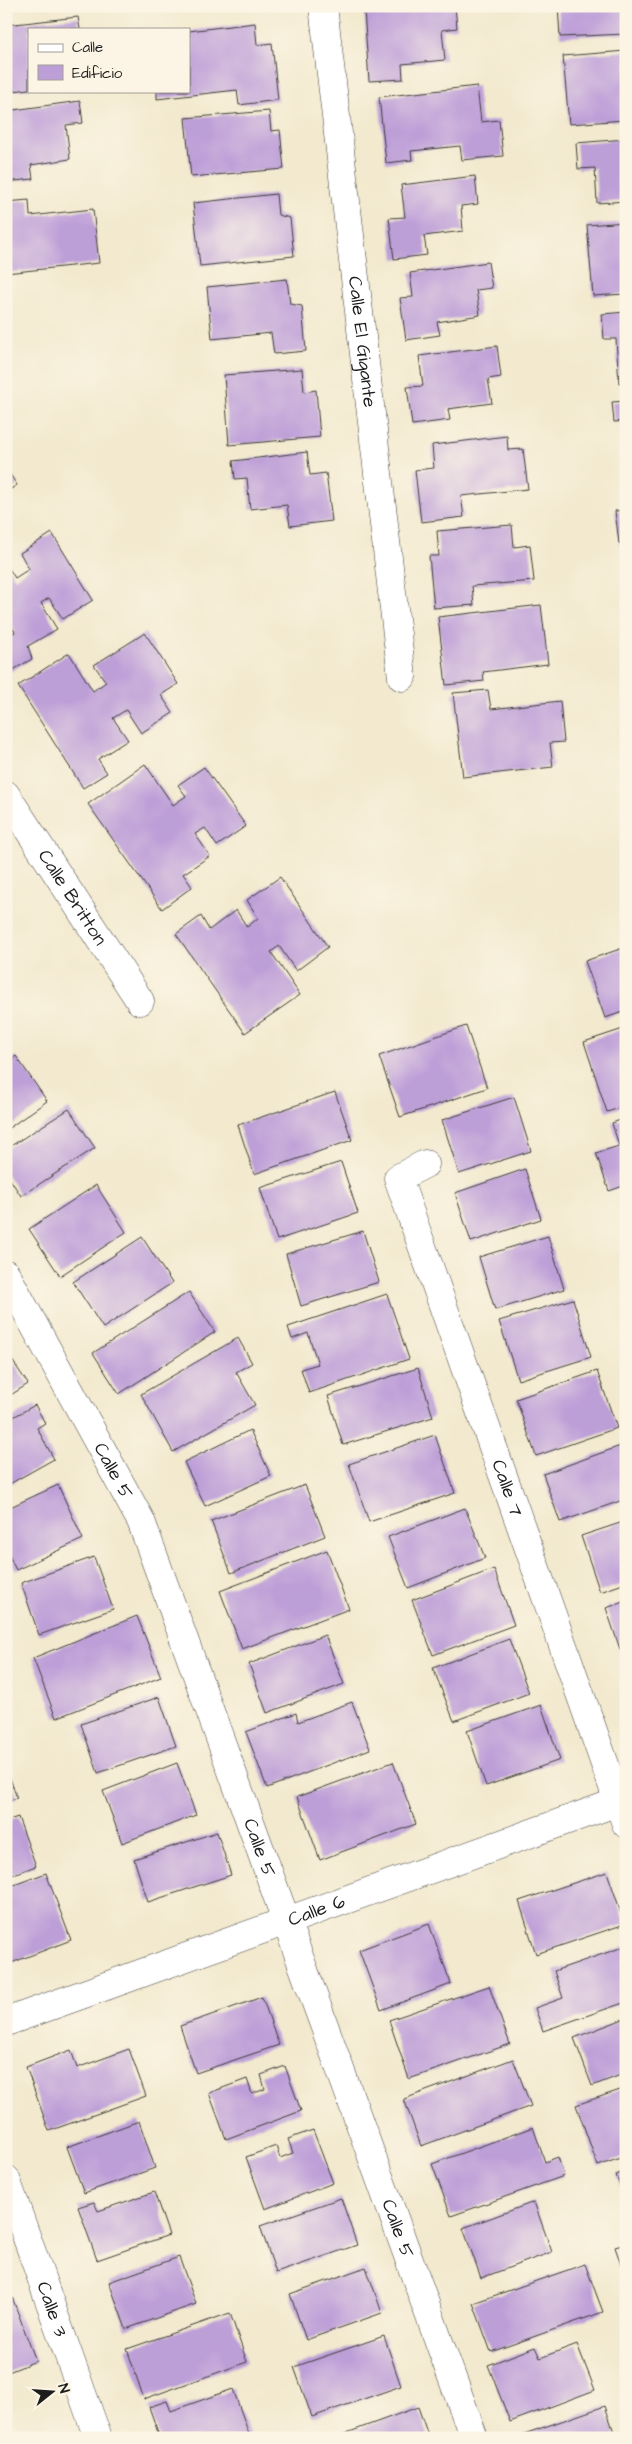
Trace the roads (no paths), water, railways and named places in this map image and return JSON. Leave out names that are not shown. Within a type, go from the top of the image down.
[{"type":"street","name":"Calle El Gigante","points":[[323,6],[402,677]]},
{"type":"street","name":"Calle Britton","points":[[6,795],[140,1001]]},
{"type":"street","name":"Calle 7","points":[[425,1164],[398,1178],[623,1808]]},
{"type":"street","name":"Calle 5","points":[[6,1274],[141,1521],[474,2438]]},
{"type":"street","name":"Calle 6","points":[[6,2022],[287,1922],[623,1808]]},
{"type":"street","name":"Calle 3","points":[[6,2179],[15,2234],[98,2438]]}]
